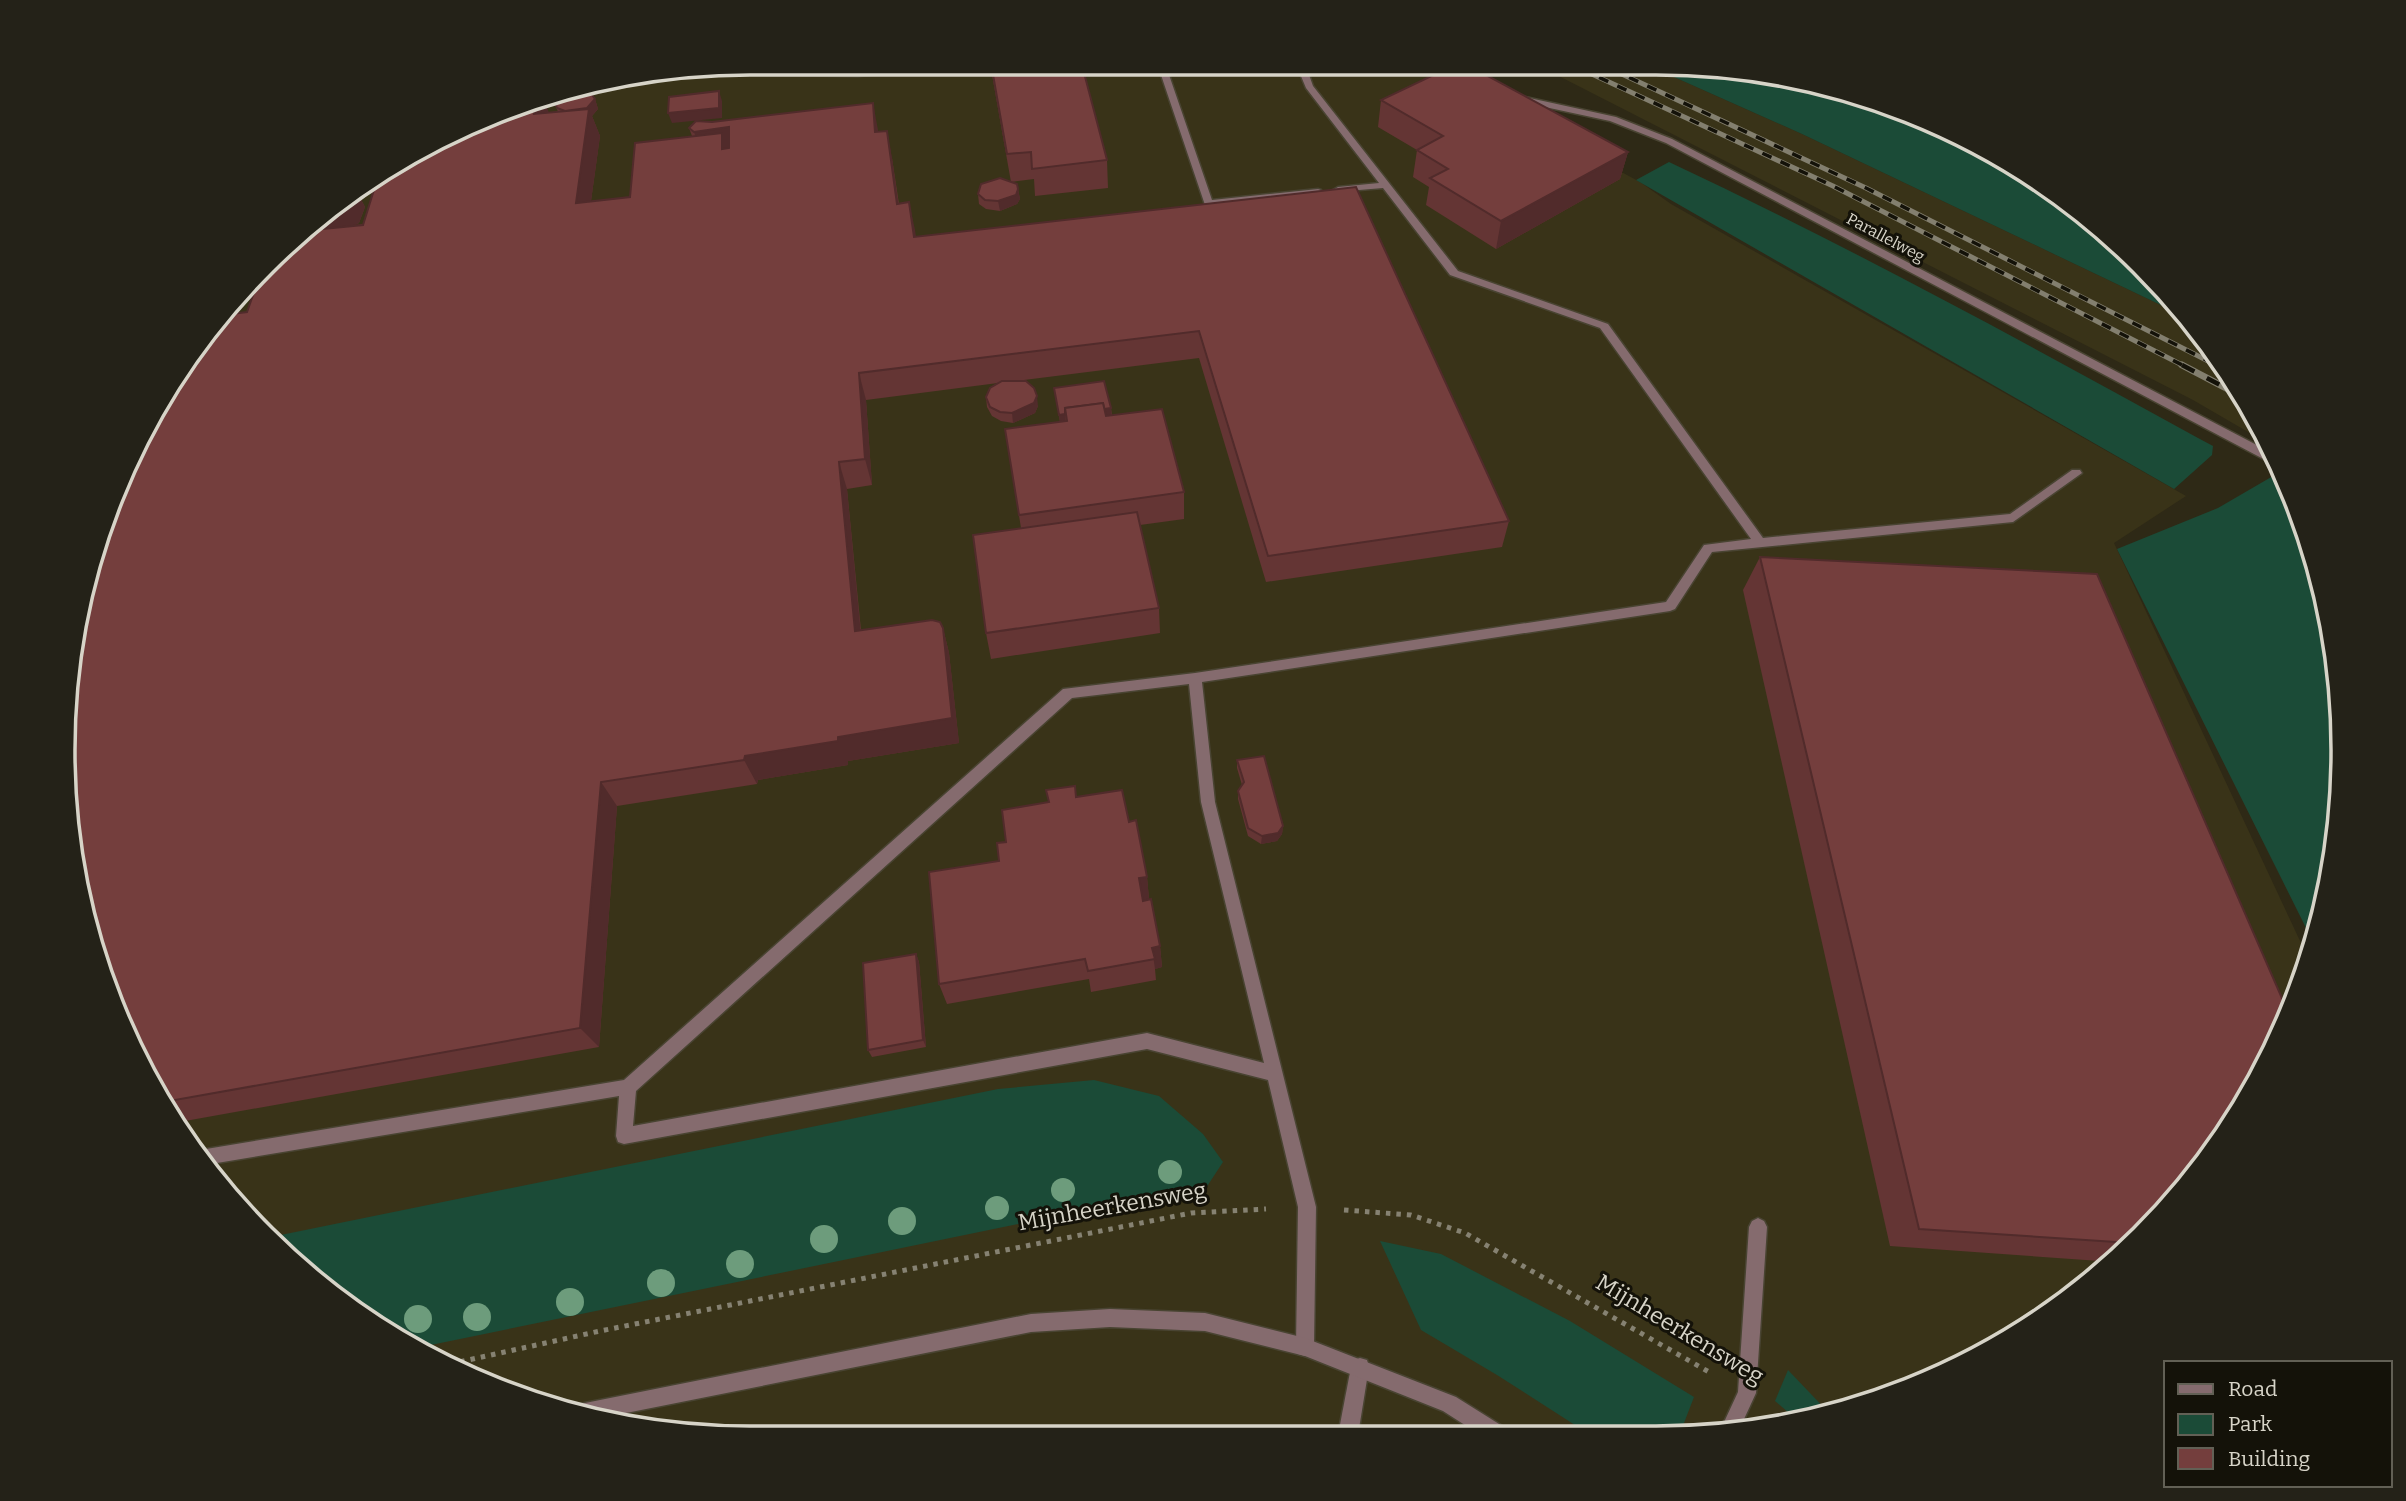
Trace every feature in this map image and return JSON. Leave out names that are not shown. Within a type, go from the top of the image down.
[{"type":"street","points":[[1165,75],[1208,203],[1386,185]]},
{"type":"street","points":[[1304,75],[1309,86],[1454,273],[1604,326],[1759,542]]},
{"type":"street","name":"Parallelweg","points":[[1516,97],[1613,119],[1668,141],[2261,453]]},
{"type":"street","points":[[210,1155],[628,1087],[1068,693],[1195,678],[1670,606],[1708,548],[2013,518],[2076,473]]},
{"type":"street","points":[[1195,678],[1208,802],[1307,1207],[1305,1347]]},
{"type":"street","points":[[628,1087],[624,1136],[1147,1041],[1275,1074]]},
{"type":"street","points":[[1733,1421],[1746,1393],[1758,1227]]},
{"type":"street","points":[[601,1409],[1031,1323],[1110,1318],[1205,1322],[1305,1347],[1448,1404],[1484,1426]]},
{"type":"street","points":[[1350,1426],[1360,1367]]},
{"type":"path","name":"Mijnheerkensweg","points":[[463,1361],[600,1331],[1191,1213],[1307,1207],[1410,1215],[1465,1233],[1746,1393]]},
{"type":"shaded area","points":[[750,75],[1441,75],[1640,182],[1671,204],[2186,496],[2114,543],[2302,945],[2279,1009],[2240,1088],[2191,1162],[2133,1228],[2067,1286],[2031,1312],[1954,1356],[1873,1390],[1787,1413],[1744,1420],[1656,1426],[750,1426],[662,1420],[619,1413],[533,1390],[452,1356],[375,1312],[339,1286],[273,1228],[243,1196],[189,1126],[145,1049],[127,1009],[103,941],[175,398],[215,339],[273,273],[339,215],[375,189],[452,145],[533,111],[619,88],[662,81]]},
{"type":"shaded area","points":[[1557,75],[1671,76],[1802,134],[2164,307],[2217,375],[2251,434],[2193,400]]},
{"type":"green space","points":[[1671,76],[1744,81],[1830,98],[1873,111],[1954,145],[2031,189],[2067,215],[2133,273],[2164,307],[1802,134]]},
{"type":"green space","points":[[1669,162],[1804,227],[2002,331],[2213,446],[2212,455],[2174,489],[1636,180]]},
{"type":"green space","points":[[2272,477],[2295,533],[2318,619],[2325,662],[2331,750],[2325,839],[2307,929],[2117,549],[2218,508]]},
{"type":"green space","points":[[1094,1080],[1159,1096],[1203,1134],[1223,1162],[1206,1188],[1106,1206],[431,1345],[375,1312],[339,1286],[281,1235],[998,1089]]},
{"type":"green space","points":[[1380,1241],[1441,1254],[1570,1321],[1694,1397],[1683,1425],[1576,1426],[1421,1330]]},
{"type":"green space","points":[[1788,1370],[1821,1405],[1788,1413],[1775,1401]]},
{"type":"building","points":[[993,75],[1085,75],[1107,160],[1032,169],[1031,152],[1007,154]]},
{"type":"building","points":[[1433,75],[1486,75],[1628,152],[1501,221],[1430,178],[1448,169],[1417,150],[1443,136],[1381,100]]},
{"type":"building","points":[[719,91],[719,108],[668,113],[669,97]]},
{"type":"building","points":[[591,95],[595,99],[587,108],[565,111],[557,108],[555,104],[576,98]]},
{"type":"building","points":[[873,103],[875,132],[887,131],[897,204],[909,202],[914,237],[1356,187],[1509,521],[1268,556],[1199,331],[859,373],[865,459],[839,462],[855,631],[932,620],[940,622],[943,628],[952,718],[838,737],[838,741],[745,756],[744,760],[601,782],[580,1028],[173,1100],[127,1009],[111,968],[88,882],[81,839],[75,750],[81,662],[88,619],[111,533],[127,492],[145,452],[189,375],[236,313],[247,312],[253,294],[305,243],[322,229],[363,225],[375,189],[452,145],[534,111],[534,114],[589,109],[576,203],[630,197],[635,143],[722,133],[722,149],[729,148],[729,127],[694,132],[689,128],[696,121],[712,122]]},
{"type":"building","points":[[1000,178],[1017,184],[1016,195],[998,201],[985,200],[978,194],[981,184]]},
{"type":"building","points":[[1002,381],[1026,381],[1034,388],[1037,396],[1034,403],[1012,413],[1000,412],[990,407],[986,397],[990,388]]},
{"type":"building","points":[[1104,381],[1111,408],[1104,409],[1103,403],[1065,408],[1065,414],[1059,415],[1054,388]]},
{"type":"building","points":[[1103,403],[1106,416],[1162,409],[1184,492],[1019,515],[1005,429],[1067,421],[1065,408]]},
{"type":"building","points":[[1137,512],[1159,608],[986,633],[973,535]]},
{"type":"building","points":[[1760,557],[2097,574],[2283,1000],[2261,1049],[2217,1126],[2163,1196],[2118,1242],[1919,1229]]},
{"type":"building","points":[[1264,756],[1283,826],[1278,833],[1262,836],[1248,828],[1238,791],[1244,782],[1237,760]]},
{"type":"building","points":[[1075,786],[1076,797],[1122,790],[1129,822],[1136,820],[1147,877],[1139,878],[1143,901],[1151,899],[1160,946],[1152,948],[1155,959],[1088,971],[1085,959],[939,984],[929,872],[999,861],[997,843],[1006,842],[1002,810],[1049,802],[1046,790]]},
{"type":"building","points":[[916,954],[923,1040],[868,1050],[863,963]]},
{"type":"railway","points":[[1594,75],[1833,186],[2186,367]]},
{"type":"railway","points":[[1624,75],[1866,188],[2206,360]]},
{"type":"railway","points":[[2182,365],[2224,387]]}]
